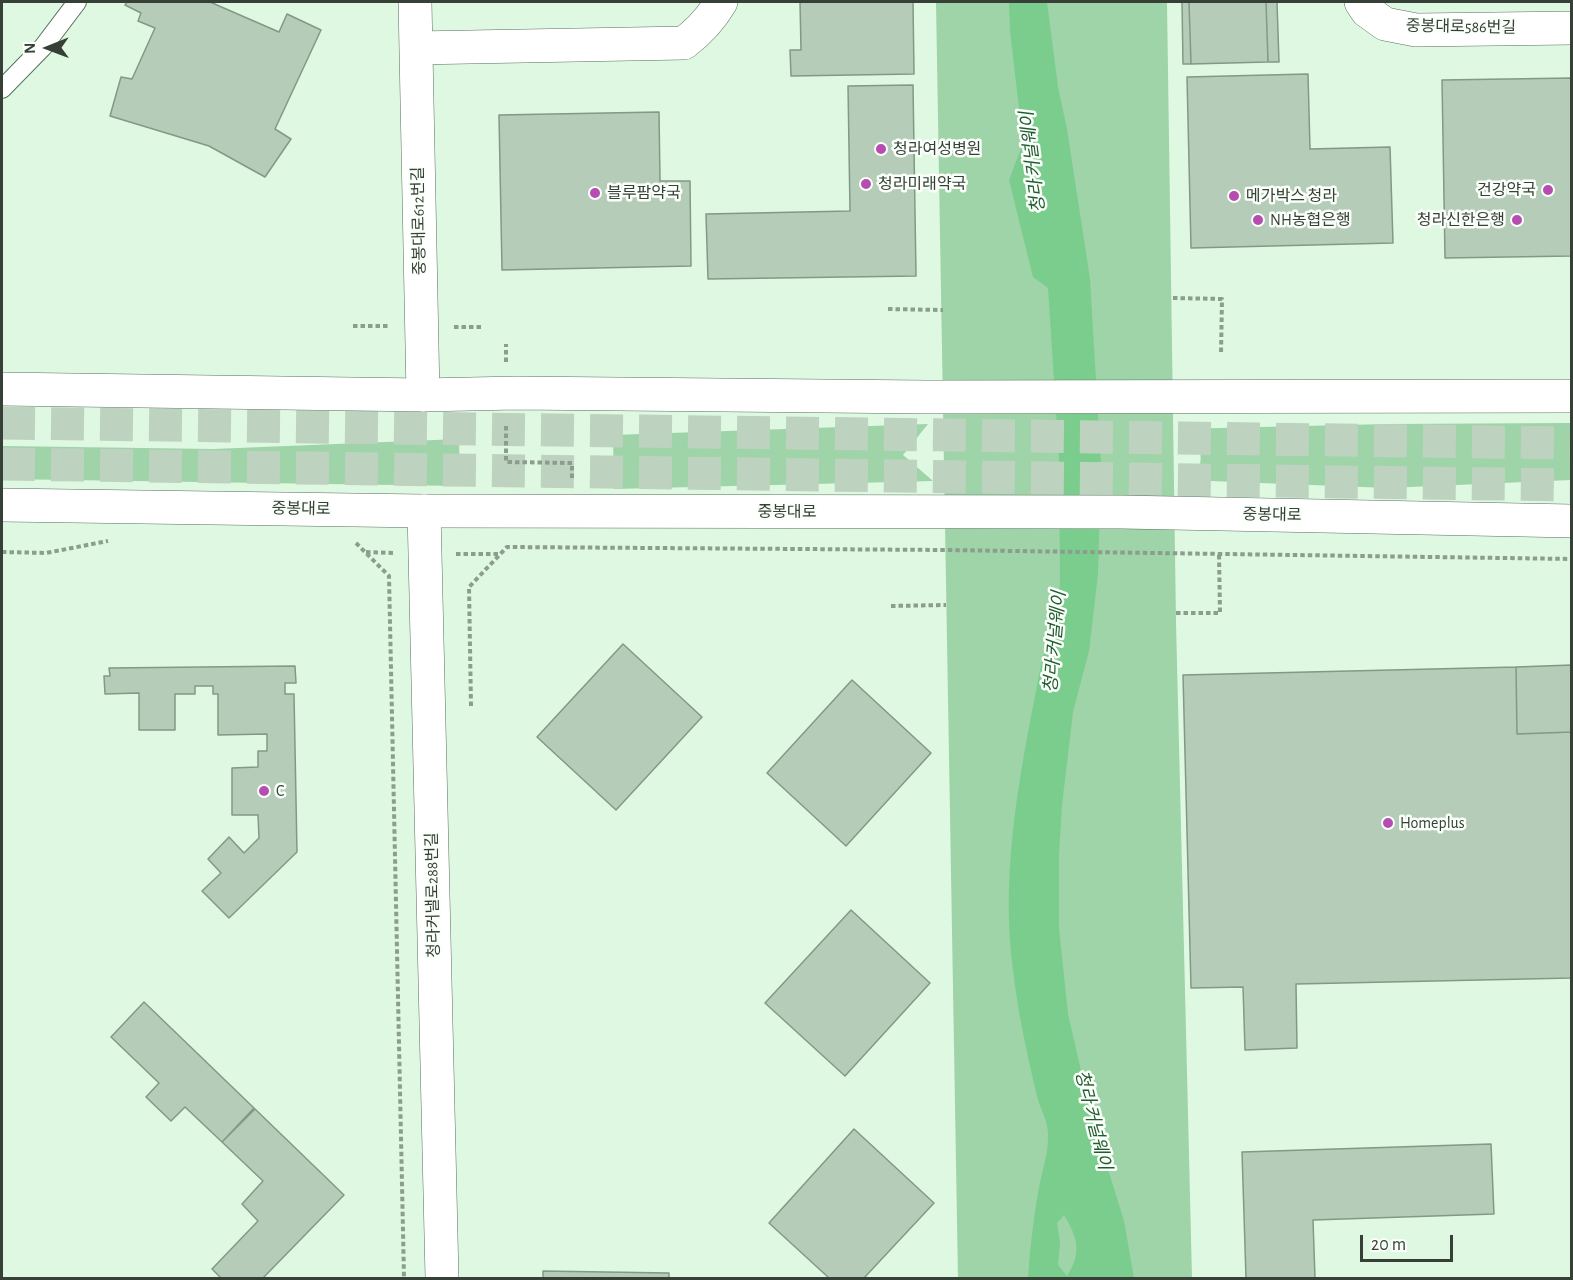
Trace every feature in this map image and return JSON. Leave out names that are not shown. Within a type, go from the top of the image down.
[{"type":"main road","name":"중봉대로612번길","points":[[415,2],[423,395]]},
{"type":"main road","points":[[416,48],[684,43],[699,32],[721,2]]},
{"type":"main road","name":"중봉대로586번길","points":[[1361,2],[1367,11],[1385,24],[1416,30],[1572,28]]},
{"type":"main road","points":[[2,389],[423,395],[517,393],[927,397],[1570,395]]},
{"type":"main road","name":"중봉대로","points":[[2,505],[424,511],[1175,513],[1572,521]]},
{"type":"main road","name":"청라커낼로288번길","points":[[424,511],[442,1278]]},
{"type":"lane","points":[[2,89],[43,47],[77,2]]},
{"type":"path","points":[[1173,298],[1222,299],[1221,354]]},
{"type":"path","points":[[888,309],[943,310]]},
{"type":"path","points":[[506,438],[506,462],[572,463],[572,488]]},
{"type":"path","points":[[471,706],[469,586],[507,547],[950,550],[1572,559]]},
{"type":"path","points":[[1176,613],[1220,613],[1219,554]]},
{"type":"path","points":[[389,576],[404,1278]]},
{"type":"path","points":[[891,606],[946,605]]},
{"type":"shaded area","points":[[936,2],[1167,2],[1176,622],[1192,1278],[958,1278]]},
{"type":"shaded area","points":[[1571,423],[1571,480],[1388,488],[1185,480],[1199,470],[1200,451],[1195,439],[1178,429],[1387,424]]},
{"type":"shaded area","points":[[928,424],[903,455],[933,481],[614,489],[613,435]]},
{"type":"shaded area","points":[[459,439],[460,486],[2,479],[2,446],[213,449]]},
{"type":"water","name":"청라 커널웨이","points":[[1009,2],[1047,2],[1058,87],[1067,129],[1090,279],[1101,464],[1098,574],[1089,651],[1073,712],[1062,805],[1059,854],[1059,928],[1068,1014],[1091,1114],[1124,1221],[1134,1278],[1028,1278],[1035,1214],[1048,1134],[1033,1080],[1017,1002],[1009,930],[1009,891],[1015,812],[1035,694],[1043,655],[1057,643],[1060,579],[1059,457],[1048,288],[1033,277],[1009,180],[1023,143],[1010,31]],"holes":[[[1064,1215],[1075,1238],[1076,1246],[1075,1260],[1067,1276],[1058,1265],[1060,1243],[1057,1223]]]},
{"type":"building","points":[[127,2],[210,2],[279,32],[287,14],[321,30],[275,129],[291,139],[265,177],[209,146],[110,116],[121,77],[132,79],[155,28],[138,21],[141,13],[125,5]]},
{"type":"building","points":[[800,2],[913,2],[914,74],[791,76],[790,50],[801,50]]},
{"type":"building","points":[[1182,2],[1189,2],[1191,64],[1183,64]]},
{"type":"building","points":[[1189,2],[1266,2],[1268,62],[1191,64]]},
{"type":"building","points":[[1266,2],[1277,2],[1279,62],[1268,62]]},
{"type":"building","points":[[1308,74],[1310,149],[1390,147],[1393,243],[1191,248],[1187,77]]},
{"type":"building","points":[[1572,78],[1572,256],[1445,258],[1442,80]]},
{"type":"building","name":"청라여성병원","points":[[913,85],[916,276],[708,279],[706,214],[850,211],[848,86]]},
{"type":"building","points":[[659,112],[660,181],[690,181],[691,266],[502,270],[499,115]]},
{"type":"building","points":[[623,644],[702,717],[616,810],[537,737]]},
{"type":"building","points":[[1572,665],[1572,732],[1517,734],[1516,667]]},
{"type":"building","name":"C","points":[[295,666],[296,683],[285,683],[285,694],[294,694],[297,852],[229,918],[202,891],[221,873],[208,859],[229,837],[244,853],[259,838],[258,815],[232,815],[232,768],[258,767],[258,751],[267,751],[267,734],[218,735],[218,694],[213,694],[213,686],[195,686],[195,694],[175,694],[175,730],[139,730],[139,693],[105,694],[104,676],[110,676],[109,668]]},
{"type":"building","points":[[1516,667],[1517,734],[1572,732],[1572,978],[1296,984],[1297,1048],[1245,1050],[1243,987],[1191,988],[1183,675]]},
{"type":"building","points":[[852,680],[931,753],[846,846],[767,773]]},
{"type":"building","points":[[851,910],[930,983],[845,1076],[765,1003]]},
{"type":"building","points":[[144,1002],[254,1108],[222,1142],[185,1107],[171,1121],[146,1097],[159,1083],[111,1037]]},
{"type":"building","points":[[255,1109],[344,1195],[263,1278],[221,1278],[212,1269],[258,1221],[242,1204],[263,1181],[222,1142]]},
{"type":"building","points":[[854,1129],[934,1203],[864,1278],[829,1278],[769,1223]]},
{"type":"building","points":[[1491,1144],[1494,1214],[1313,1220],[1315,1278],[1246,1278],[1242,1152]]},
{"type":"building","points":[[543,1271],[669,1273],[669,1278],[543,1278]]},
{"type":"tunnel","points":[[2,423],[1572,443]]},
{"type":"tunnel","points":[[2,464],[1572,485]]},
{"type":"place","name":"청라여성병원","points":[[881,149]]},
{"type":"place","name":"청라미래약국","points":[[866,184]]},
{"type":"place","name":"건강약국","points":[[1548,190]]},
{"type":"place","name":"블루팜약국","points":[[595,193]]},
{"type":"place","name":"메가박스 청라","points":[[1234,196]]},
{"type":"place","name":"NH농협은행","points":[[1258,220]]},
{"type":"place","name":"청라신한은행","points":[[1517,220]]},
{"type":"place","name":"C","points":[[264,791]]},
{"type":"place","name":"Homeplus","points":[[1388,823]]}]
